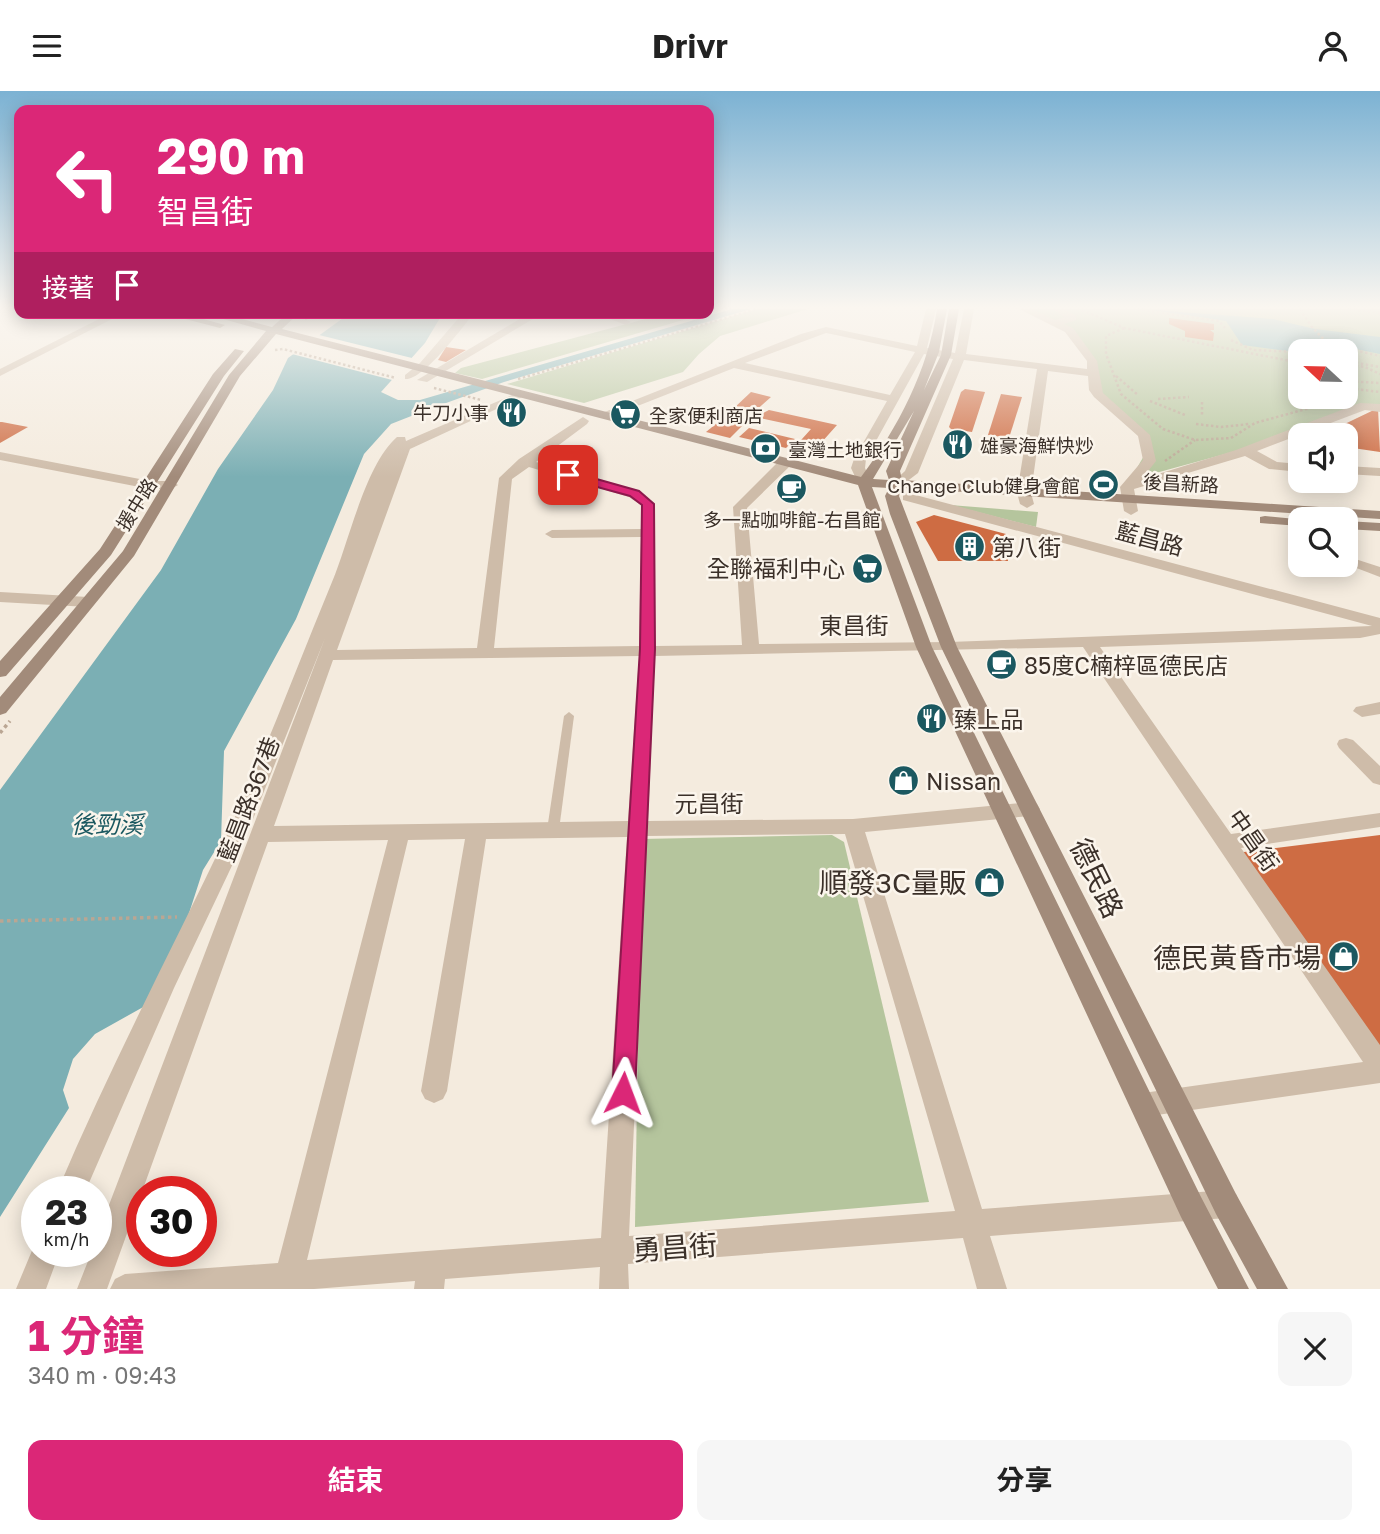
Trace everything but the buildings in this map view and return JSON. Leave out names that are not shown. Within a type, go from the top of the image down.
[{"type":"street","points":[[0,373],[16,365]]},
{"type":"street","name":"援中路","points":[[0,671],[106,552],[219,374],[229,365]]},
{"type":"street","name":"援中路","points":[[0,709],[129,553],[242,365]]},
{"type":"street","points":[[365,365],[414,376]]},
{"type":"street","points":[[381,365],[454,388],[475,388],[507,394]]},
{"type":"street","points":[[414,376],[424,365]]},
{"type":"street","points":[[434,373],[448,365]]},
{"type":"street","points":[[485,652],[506,478],[524,462],[583,421],[733,365],[894,399]]},
{"type":"street","points":[[913,365],[860,459],[858,468],[924,647],[1192,1207],[1234,1289]]},
{"type":"street","name":"德民路","points":[[866,488],[874,469],[934,365]]},
{"type":"street","name":"德民路","points":[[936,365],[893,471],[949,647],[1226,1204],[1273,1289]]},
{"type":"street","points":[[899,492],[911,473],[956,365]]},
{"type":"street","points":[[1027,365],[1093,373]]},
{"type":"street","points":[[1092,365],[1098,395],[1147,439],[1150,461],[1128,499]]},
{"type":"street","points":[[1026,498],[1043,367]]},
{"type":"street","name":"藍昌路","points":[[414,376],[434,373],[475,388],[603,415],[782,466],[866,488],[899,492],[1380,623]]},
{"type":"street","name":"藍昌路","points":[[507,394],[583,421],[782,466]]},
{"type":"street","points":[[78,1176],[196,916],[237,834],[392,448],[408,433],[428,423],[507,394]]},
{"type":"street","name":"藍昌路367巷","points":[[92,1289],[404,447],[507,394]]},
{"type":"street","points":[[1128,499],[1364,406],[1380,408]]},
{"type":"street","points":[[1246,451],[1275,466],[1288,467]]},
{"type":"street","points":[[0,456],[150,485],[172,485]]},
{"type":"street","points":[[524,462],[634,494],[648,504],[648,649],[614,1289]]},
{"type":"street","points":[[751,649],[740,507],[782,466]]},
{"type":"street","points":[[1358,471],[1380,472]]},
{"type":"street","name":"後昌新路","points":[[899,492],[1026,498],[1128,499],[1380,515]]},
{"type":"street","name":"後昌新路","points":[[1128,499],[1288,520]]},
{"type":"street","points":[[1358,526],[1380,527]]},
{"type":"street","points":[[552,534],[649,533]]},
{"type":"street","points":[[1358,564],[1380,572]]},
{"type":"street","points":[[0,597],[88,602]]},
{"type":"street","name":"東昌街","points":[[328,655],[949,647],[1360,633],[1380,629]]},
{"type":"street","name":"中昌街","points":[[1088,642],[1380,1069]]},
{"type":"street","points":[[1346,744],[1380,778]]},
{"type":"street","name":"元昌街","points":[[261,834],[853,826],[1030,810]]},
{"type":"street","points":[[1226,842],[1380,820]]},
{"type":"street","points":[[853,826],[992,1289]]},
{"type":"street","points":[[434,1091],[477,831]]},
{"type":"street","points":[[270,1281],[400,832]]},
{"type":"street","points":[[1143,1105],[1380,1069]]},
{"type":"street","name":"勇昌街","points":[[125,1289],[270,1281],[430,1277],[614,1251],[1226,1204]]},
{"type":"street","points":[[31,1289],[40,1267]]},
{"type":"lane","points":[[553,829],[569,716]]},
{"type":"path","points":[[365,365],[414,376],[493,403],[507,394],[593,365]]},
{"type":"path","points":[[1111,365],[1121,394],[1159,426],[1171,432],[1195,440],[1221,440],[1231,438],[1255,423]]},
{"type":"path","points":[[1362,365],[1380,367]]},
{"type":"path","points":[[1358,367],[1380,373]]},
{"type":"path","points":[[1115,375],[1138,395]]},
{"type":"path","points":[[1358,383],[1380,383]]},
{"type":"path","points":[[1358,389],[1380,392]]},
{"type":"path","points":[[1158,399],[1189,397]]},
{"type":"path","points":[[1150,401],[1185,415]]},
{"type":"path","points":[[1202,403],[1202,416]]},
{"type":"path","points":[[1196,423],[1221,427],[1255,423],[1306,409]]},
{"type":"path","points":[[0,921],[196,916]]},
{"type":"green space","points":[[473,365],[530,365],[482,379],[455,373]]},
{"type":"green space","points":[[571,365],[689,365],[683,372],[584,403],[507,384]]},
{"type":"green space","points":[[1092,365],[1288,365],[1288,409],[1358,409],[1317,423],[1288,423],[1288,433],[1240,450],[1130,480],[1145,454],[1141,436],[1094,390]]},
{"type":"green space","points":[[1358,365],[1380,365],[1380,406],[1369,405],[1358,409]]},
{"type":"green space","points":[[950,505],[1038,512],[1036,527]]},
{"type":"green space","points":[[832,835],[844,842],[929,1202],[635,1227],[641,839]]},
{"type":"water","name":"後勁溪","points":[[285,365],[405,365],[381,392],[398,400],[420,400],[540,365],[562,365],[504,382],[391,424],[364,454],[296,619],[224,751],[221,841],[203,870],[181,938],[145,1006],[95,1034],[73,1059],[63,1090],[69,1108],[26,1176],[21,1176],[21,1184],[0,1217],[0,790],[161,570],[218,469],[273,390]]},
{"type":"pier","points":[[334,365],[411,365],[396,381]]},
{"type":"place","name":"牛刀小事","points":[[512,412]]},
{"type":"place","name":"全家便利商店","points":[[626,415]]},
{"type":"place","name":"雄豪海鮮快炒","points":[[957,445]]},
{"type":"place","name":"臺灣土地銀行","points":[[765,449]]},
{"type":"place","name":"Change Club健身會館","points":[[1103,485]]},
{"type":"place","name":"多一點咖啡館-右昌館","points":[[792,488]]},
{"type":"place","name":"第八街","points":[[969,547]]},
{"type":"place","name":"全聯福利中心","points":[[868,568]]},
{"type":"place","name":"85度C楠梓區德民店","points":[[1001,665]]},
{"type":"place","name":"臻上品","points":[[931,719]]},
{"type":"place","name":"Nissan","points":[[903,781]]},
{"type":"place","name":"順發3C量販","points":[[990,882]]},
{"type":"place","name":"德民黃昏市場","points":[[1344,957]]},
{"type":"route","points":[[568,475],[634,494],[648,504],[648,649],[623,1093]]}]
